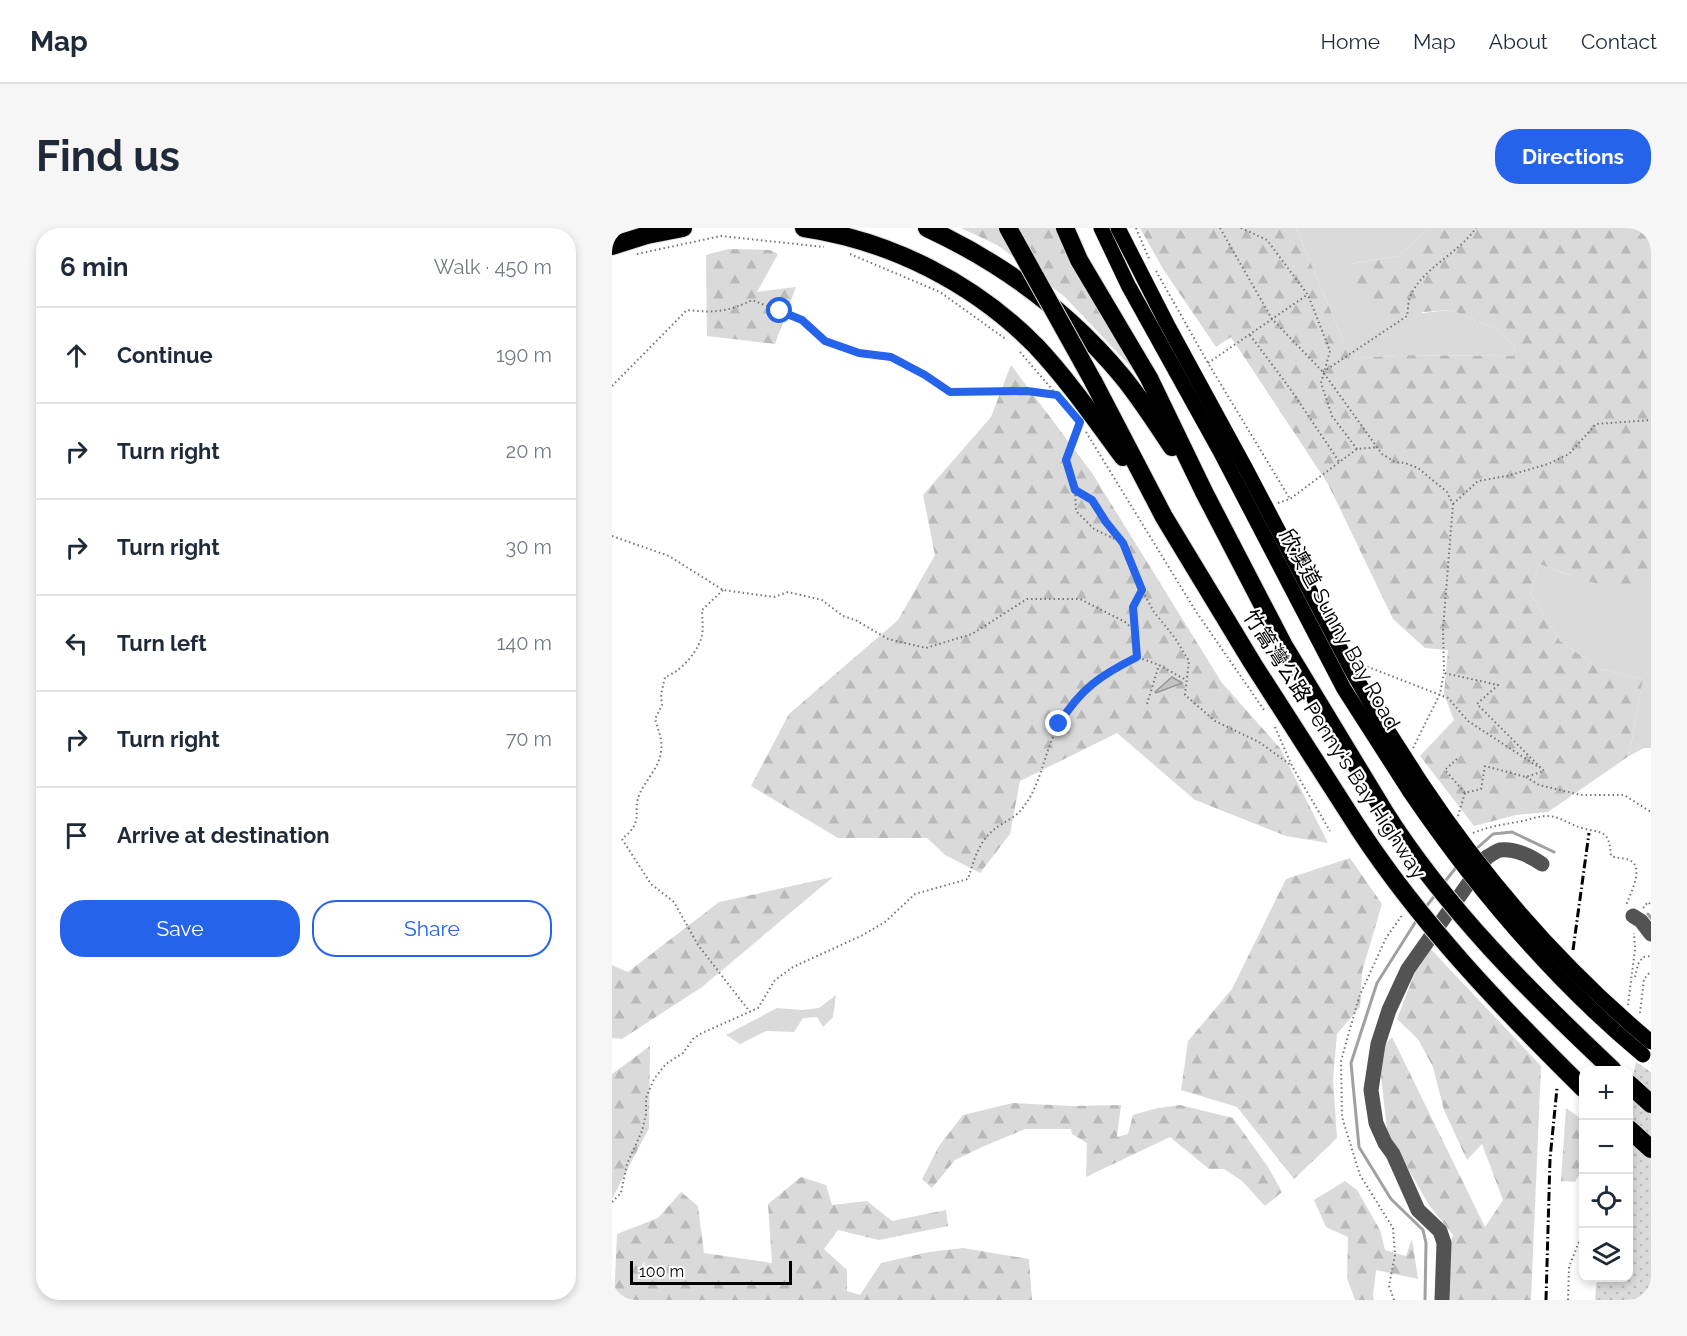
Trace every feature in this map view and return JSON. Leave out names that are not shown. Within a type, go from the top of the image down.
[{"type":"highway","points":[[612,246],[647,235],[683,228]]},
{"type":"highway","points":[[804,228],[855,239],[907,258],[965,288],[1002,316],[1035,345],[1066,381],[1090,411],[1164,517]]},
{"type":"highway","points":[[927,228],[972,251],[1019,280],[1085,335],[1135,393],[1203,492]]},
{"type":"highway","points":[[1008,228],[1093,381],[1164,517]]},
{"type":"highway","points":[[1065,228],[1079,260],[1149,378],[1203,492]]},
{"type":"highway","name":"竹篙灣公路 Penny's Bay Highway","points":[[1203,492],[1284,646],[1384,811],[1435,884],[1501,960],[1607,1066]]},
{"type":"highway","name":"竹篙灣公路 Penny's Bay Highway","points":[[1164,517],[1253,664],[1375,853],[1444,943],[1579,1084]]},
{"type":"highway","points":[[1633,1088],[1651,1104]]},
{"type":"highway","points":[[1633,1133],[1651,1149]]},
{"type":"main road","name":"欣澳道 Sunny Bay Road","points":[[1101,228],[1128,285],[1221,451],[1338,679],[1361,718],[1416,788],[1523,915],[1603,999],[1651,1042]]},
{"type":"main road","name":"欣澳道 Sunny Bay Road","points":[[1118,228],[1443,840],[1504,916],[1576,994],[1647,1058]]},
{"type":"lane","points":[[1442,1300],[1444,1243],[1440,1231],[1418,1210],[1394,1154],[1385,1143],[1376,1123],[1371,1090],[1378,1044],[1389,1010],[1408,969],[1487,857],[1500,850],[1518,852],[1531,856],[1542,864]]},
{"type":"lane","points":[[1633,916],[1641,921],[1651,934]]},
{"type":"path","points":[[1136,228],[1150,261]]},
{"type":"path","points":[[1220,228],[1272,319],[1323,372],[1382,454],[1395,462],[1418,468],[1447,492],[1453,504],[1443,629],[1444,673],[1440,694],[1412,750]]},
{"type":"path","points":[[1241,228],[1267,240],[1308,295],[1330,351],[1321,383],[1332,416],[1357,449]]},
{"type":"path","points":[[1323,372],[1407,316],[1410,296],[1431,269],[1452,255],[1476,228]]},
{"type":"path","points":[[633,255],[721,236],[827,248]]},
{"type":"path","points":[[849,253],[940,291],[1013,344],[1065,404]]},
{"type":"path","points":[[1155,270],[1290,499]]},
{"type":"path","points":[[1208,363],[1308,295]]},
{"type":"path","points":[[612,386],[687,310],[723,311],[734,309],[752,300],[802,320],[825,341],[859,353],[891,357],[925,375],[950,392],[1027,391],[1057,395]]},
{"type":"path","points":[[1250,335],[1292,390],[1340,463]]},
{"type":"path","points":[[1453,504],[1478,481],[1507,476],[1548,464],[1569,454],[1596,424],[1651,420]]},
{"type":"path","points":[[1123,543],[1094,529],[1076,511],[1075,490],[1066,460],[1080,422],[1195,610],[1265,710]]},
{"type":"path","points":[[1275,504],[1290,499],[1357,449],[1378,447]]},
{"type":"path","points":[[1075,490],[1092,500],[1123,543],[1142,590],[1154,612],[1175,638],[1189,661],[1185,695],[1215,721],[1259,742],[1292,766]]},
{"type":"path","points":[[612,536],[669,556],[723,590],[774,597],[788,592],[822,600],[843,616],[855,620],[888,639],[926,648],[972,634],[1027,599],[1080,599],[1125,622],[1134,630]]},
{"type":"path","points":[[723,590],[702,610],[702,638],[689,658],[675,674],[665,677],[661,695],[662,705],[655,719],[662,741],[661,754],[639,795],[637,818],[633,830],[622,838],[651,884],[674,902],[698,945],[750,1012]]},
{"type":"path","points":[[1137,657],[1133,607],[1142,590]]},
{"type":"path","points":[[612,1202],[621,1193],[627,1164],[642,1131],[646,1114],[646,1098],[654,1079],[666,1064],[683,1053],[693,1039],[758,1008],[775,980],[793,966],[863,935],[885,922],[915,894],[968,879],[978,848],[993,830],[1020,811],[1034,791],[1059,724],[1070,706],[1104,674],[1137,657],[1159,665],[1187,681]]},
{"type":"path","points":[[1358,663],[1448,698],[1468,721],[1544,771]]},
{"type":"path","points":[[1147,704],[1159,665]]},
{"type":"path","points":[[1444,673],[1498,685],[1477,704],[1544,771]]},
{"type":"path","points":[[1275,726],[1292,766],[1330,831]]},
{"type":"path","points":[[1457,759],[1445,770],[1465,793]]},
{"type":"path","points":[[1465,793],[1481,789],[1485,766],[1527,777],[1539,785],[1581,795],[1624,795],[1651,812]]},
{"type":"path","points":[[1527,777],[1544,771]]},
{"type":"path","points":[[1458,816],[1465,793]]},
{"type":"path","points":[[1627,1015],[1635,949],[1633,916],[1648,902],[1651,906]]},
{"type":"path","points":[[1635,977],[1642,957],[1651,956]]},
{"type":"path","points":[[1640,1013],[1644,979],[1651,971]]},
{"type":"path","points":[[1568,1300],[1569,1267],[1579,1242]]},
{"type":"green space","points":[[961,228],[1056,228],[1079,278],[1132,368],[1065,297],[999,246]]},
{"type":"green space","points":[[1140,228],[1296,228],[1351,359],[1397,355],[1513,356],[1515,346],[1493,327],[1450,310],[1383,315],[1355,295],[1350,264],[1398,256],[1429,228],[1651,228],[1651,581],[1623,587],[1609,586],[1539,564],[1530,592],[1560,641],[1600,669],[1643,679],[1629,756],[1548,812],[1516,815],[1474,826],[1420,756],[1454,720],[1444,694],[1448,650],[1425,648],[1393,619],[1328,484],[1231,337],[1216,347],[1163,269]]},
{"type":"green space","points":[[1296,228],[1429,228],[1398,256],[1350,264],[1423,313],[1450,310],[1493,327],[1515,346],[1513,356],[1397,355],[1351,359]]},
{"type":"green space","points":[[728,249],[770,250],[778,254],[757,292],[796,287],[775,344],[707,336],[706,255]]},
{"type":"green space","points":[[1011,365],[1092,473],[1222,683],[1280,748],[1328,843],[1286,836],[1195,800],[1117,733],[1020,781],[1010,834],[980,873],[945,855],[927,838],[838,838],[751,786],[789,714],[898,620],[935,555],[923,495],[991,417]]},
{"type":"green space","points":[[1539,564],[1594,583],[1623,586],[1651,581],[1651,748],[1644,748],[1629,756],[1643,679],[1600,669],[1560,641],[1530,592]]},
{"type":"green space","points":[[1350,858],[1382,904],[1362,972],[1360,1007],[1337,1034],[1333,1079],[1337,1138],[1294,1179],[1237,1107],[1181,1090],[1188,1041],[1232,989],[1286,879]]},
{"type":"green space","points":[[833,877],[702,987],[622,1039],[612,1038],[612,965],[628,972],[719,902]]},
{"type":"green space","points":[[1426,944],[1541,1066],[1531,1300],[1446,1300],[1447,1250],[1453,1235],[1429,1205],[1388,1139],[1381,1076],[1383,1047],[1392,1037],[1485,1227],[1503,1200],[1482,1144],[1467,1160],[1444,1110],[1433,1067],[1418,1039],[1397,1019]]},
{"type":"green space","points":[[836,995],[833,1017],[823,1027],[817,1017],[803,1018],[794,1032],[766,1031],[740,1044],[726,1035],[777,1008],[802,1010],[819,1008]]},
{"type":"green space","points":[[650,1046],[649,1128],[612,1199],[612,1074]]},
{"type":"green space","points":[[1636,1062],[1651,1072],[1651,1300],[1595,1300],[1597,1282],[1633,1282],[1633,1077]]},
{"type":"green space","points":[[1013,1103],[1072,1106],[1121,1105],[1117,1137],[1128,1134],[1133,1115],[1158,1108],[1180,1105],[1233,1118],[1268,1167],[1282,1192],[1265,1206],[1242,1181],[1224,1169],[1209,1169],[1170,1137],[1086,1177],[1087,1143],[1072,1134],[1071,1129],[1025,1129],[955,1160],[932,1188],[922,1179],[939,1146],[963,1115]]},
{"type":"green space","points":[[1566,1108],[1579,1117],[1579,1176],[1575,1182],[1561,1181]]},
{"type":"green space","points":[[801,1177],[826,1185],[832,1205],[867,1201],[892,1221],[946,1210],[948,1226],[879,1240],[838,1230],[824,1249],[847,1270],[847,1291],[860,1295],[881,1263],[929,1252],[963,1248],[1029,1259],[1032,1300],[614,1300],[617,1234],[658,1218],[681,1192],[698,1206],[704,1253],[772,1263],[768,1204]]},
{"type":"green space","points":[[1345,1181],[1357,1190],[1380,1230],[1385,1250],[1406,1256],[1412,1239],[1418,1279],[1376,1270],[1374,1300],[1355,1300],[1347,1278],[1348,1237],[1326,1227],[1314,1200]]},
{"type":"building","points":[[1172,677],[1182,683],[1155,692]]},
{"type":"waterway","points":[[1476,849],[1493,834],[1512,832],[1554,852]]},
{"type":"waterway","points":[[1443,884],[1458,865]]},
{"type":"waterway","points":[[1425,908],[1436,894]]},
{"type":"waterway","points":[[1648,914],[1651,918]]},
{"type":"waterway","points":[[1418,918],[1377,983],[1351,1063],[1359,1147],[1391,1199],[1423,1230],[1426,1243],[1425,1300]]},
{"type":"railway","points":[[1573,950],[1589,833]]},
{"type":"railway","points":[[1546,1300],[1550,1159],[1557,1088]]},
{"type":"route","points":[[780,311],[802,320],[825,341],[859,353],[891,357],[925,375],[950,392],[1027,391],[1057,395],[1080,422],[1066,460],[1075,490],[1092,500],[1123,543],[1142,590],[1133,607],[1137,657],[1104,674],[1070,706],[1059,724]]}]
